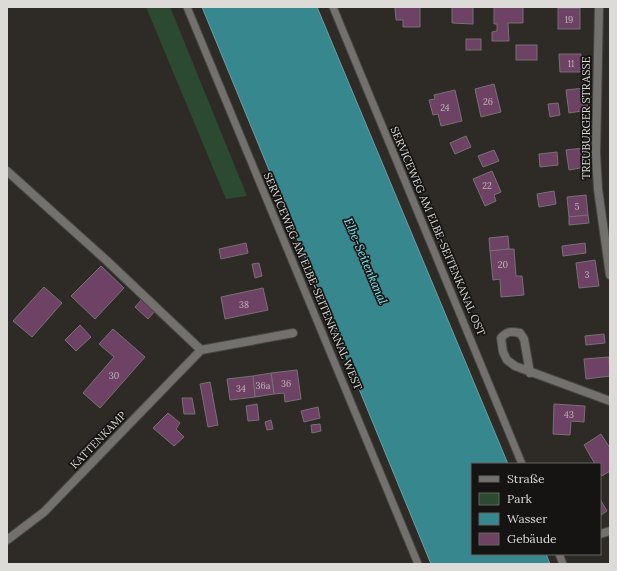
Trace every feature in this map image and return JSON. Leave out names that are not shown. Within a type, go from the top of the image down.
[{"type":"street","name":"TREUBURGER STRASSE","points":[[598,7],[596,153],[598,189],[610,275]]},
{"type":"street","points":[[7,171],[106,260],[201,350],[293,333]]},
{"type":"street","points":[[530,373],[524,339],[520,333],[506,332],[502,338],[501,345],[507,360],[514,366],[530,373],[610,400]]},
{"type":"street","name":"KATTENKAMP","points":[[7,540],[44,512],[201,350]]},
{"type":"lane","name":"SERVICEWEG AM ELBE-SEITENKANAL WEST","points":[[187,7],[418,564]]},
{"type":"lane","name":"SERVICEWEG AM ELBE-SEITENKANAL OST","points":[[332,7],[522,463]]},
{"type":"green space","points":[[146,7],[170,7],[247,196],[226,199]]},
{"type":"water","name":"Elbe-Seitenkanal","points":[[202,7],[317,7],[508,463],[471,463],[471,555],[546,555],[550,564],[431,564]]},
{"type":"building","points":[[395,7],[420,7],[420,27],[403,27],[403,20],[396,20]]},
{"type":"building","points":[[452,7],[473,7],[473,24],[452,23]]},
{"type":"building","points":[[494,7],[523,7],[523,23],[508,23],[509,41],[492,41],[492,32],[497,31],[497,24],[494,24]]},
{"type":"building","points":[[558,8],[580,8],[580,29],[558,29]]},
{"type":"building","points":[[466,39],[481,39],[481,50],[466,50]]},
{"type":"building","points":[[516,45],[537,45],[537,60],[516,60]]},
{"type":"building","points":[[559,54],[581,54],[582,72],[560,72]]},
{"type":"building","points":[[494,84],[501,112],[481,117],[475,89]]},
{"type":"building","points":[[585,88],[588,110],[569,113],[566,90]]},
{"type":"building","points":[[455,90],[462,121],[441,126],[438,114],[433,115],[429,100],[435,99],[434,95]]},
{"type":"building","points":[[558,103],[560,115],[550,117],[548,104]]},
{"type":"building","points":[[466,136],[471,147],[455,154],[450,143]]},
{"type":"building","points":[[584,148],[586,167],[569,170],[566,150]]},
{"type":"building","points":[[494,150],[499,161],[483,167],[478,156]]},
{"type":"building","points":[[557,152],[558,165],[540,167],[539,154]]},
{"type":"building","points":[[492,171],[501,192],[494,195],[496,201],[485,206],[473,179]]},
{"type":"building","points":[[554,191],[556,204],[539,207],[537,194]]},
{"type":"building","points":[[586,195],[588,215],[569,217],[567,197]]},
{"type":"building","points":[[588,215],[589,223],[569,225],[569,217]]},
{"type":"building","points":[[508,236],[509,249],[490,251],[489,238]]},
{"type":"building","points":[[246,243],[248,253],[221,259],[219,249]]},
{"type":"building","points":[[585,243],[586,253],[563,256],[562,246]]},
{"type":"building","points":[[514,249],[516,276],[522,276],[524,295],[501,297],[500,279],[493,280],[490,251]]},
{"type":"building","points":[[595,260],[599,286],[579,288],[576,263]]},
{"type":"building","points":[[259,263],[262,276],[255,278],[252,264]]},
{"type":"building","points":[[101,266],[124,288],[95,319],[71,296]]},
{"type":"building","points":[[44,287],[62,303],[32,337],[13,321]]},
{"type":"building","points":[[263,288],[268,310],[225,319],[221,297]]},
{"type":"building","points":[[142,299],[155,311],[148,319],[135,307]]},
{"type":"building","points":[[80,325],[91,337],[76,351],[65,340]]},
{"type":"building","points":[[113,329],[145,357],[100,408],[83,393],[114,357],[99,344]]},
{"type":"building","points":[[604,334],[605,343],[586,345],[585,336]]},
{"type":"building","points":[[609,357],[610,376],[586,379],[584,359]]},
{"type":"building","points":[[297,370],[301,399],[285,402],[284,393],[274,394],[271,373]]},
{"type":"building","points":[[271,373],[274,394],[255,397],[253,376]]},
{"type":"building","points":[[253,376],[255,397],[230,400],[227,379]]},
{"type":"building","points":[[210,382],[218,425],[208,427],[200,384]]},
{"type":"building","points":[[182,398],[192,398],[195,414],[184,414]]},
{"type":"building","points":[[257,404],[259,420],[248,421],[246,406]]},
{"type":"building","points":[[554,404],[585,406],[584,422],[571,421],[570,435],[553,434]]},
{"type":"building","points":[[318,407],[320,418],[304,422],[301,411]]},
{"type":"building","points":[[168,413],[180,423],[176,429],[184,437],[174,446],[153,428]]},
{"type":"building","points":[[271,420],[273,429],[267,430],[265,422]]},
{"type":"building","points":[[320,424],[321,431],[312,433],[311,425]]},
{"type":"building","points":[[601,434],[610,448],[610,471],[602,476],[601,463],[594,463],[584,445]]},
{"type":"building","points":[[601,501],[607,511],[601,515]]}]
